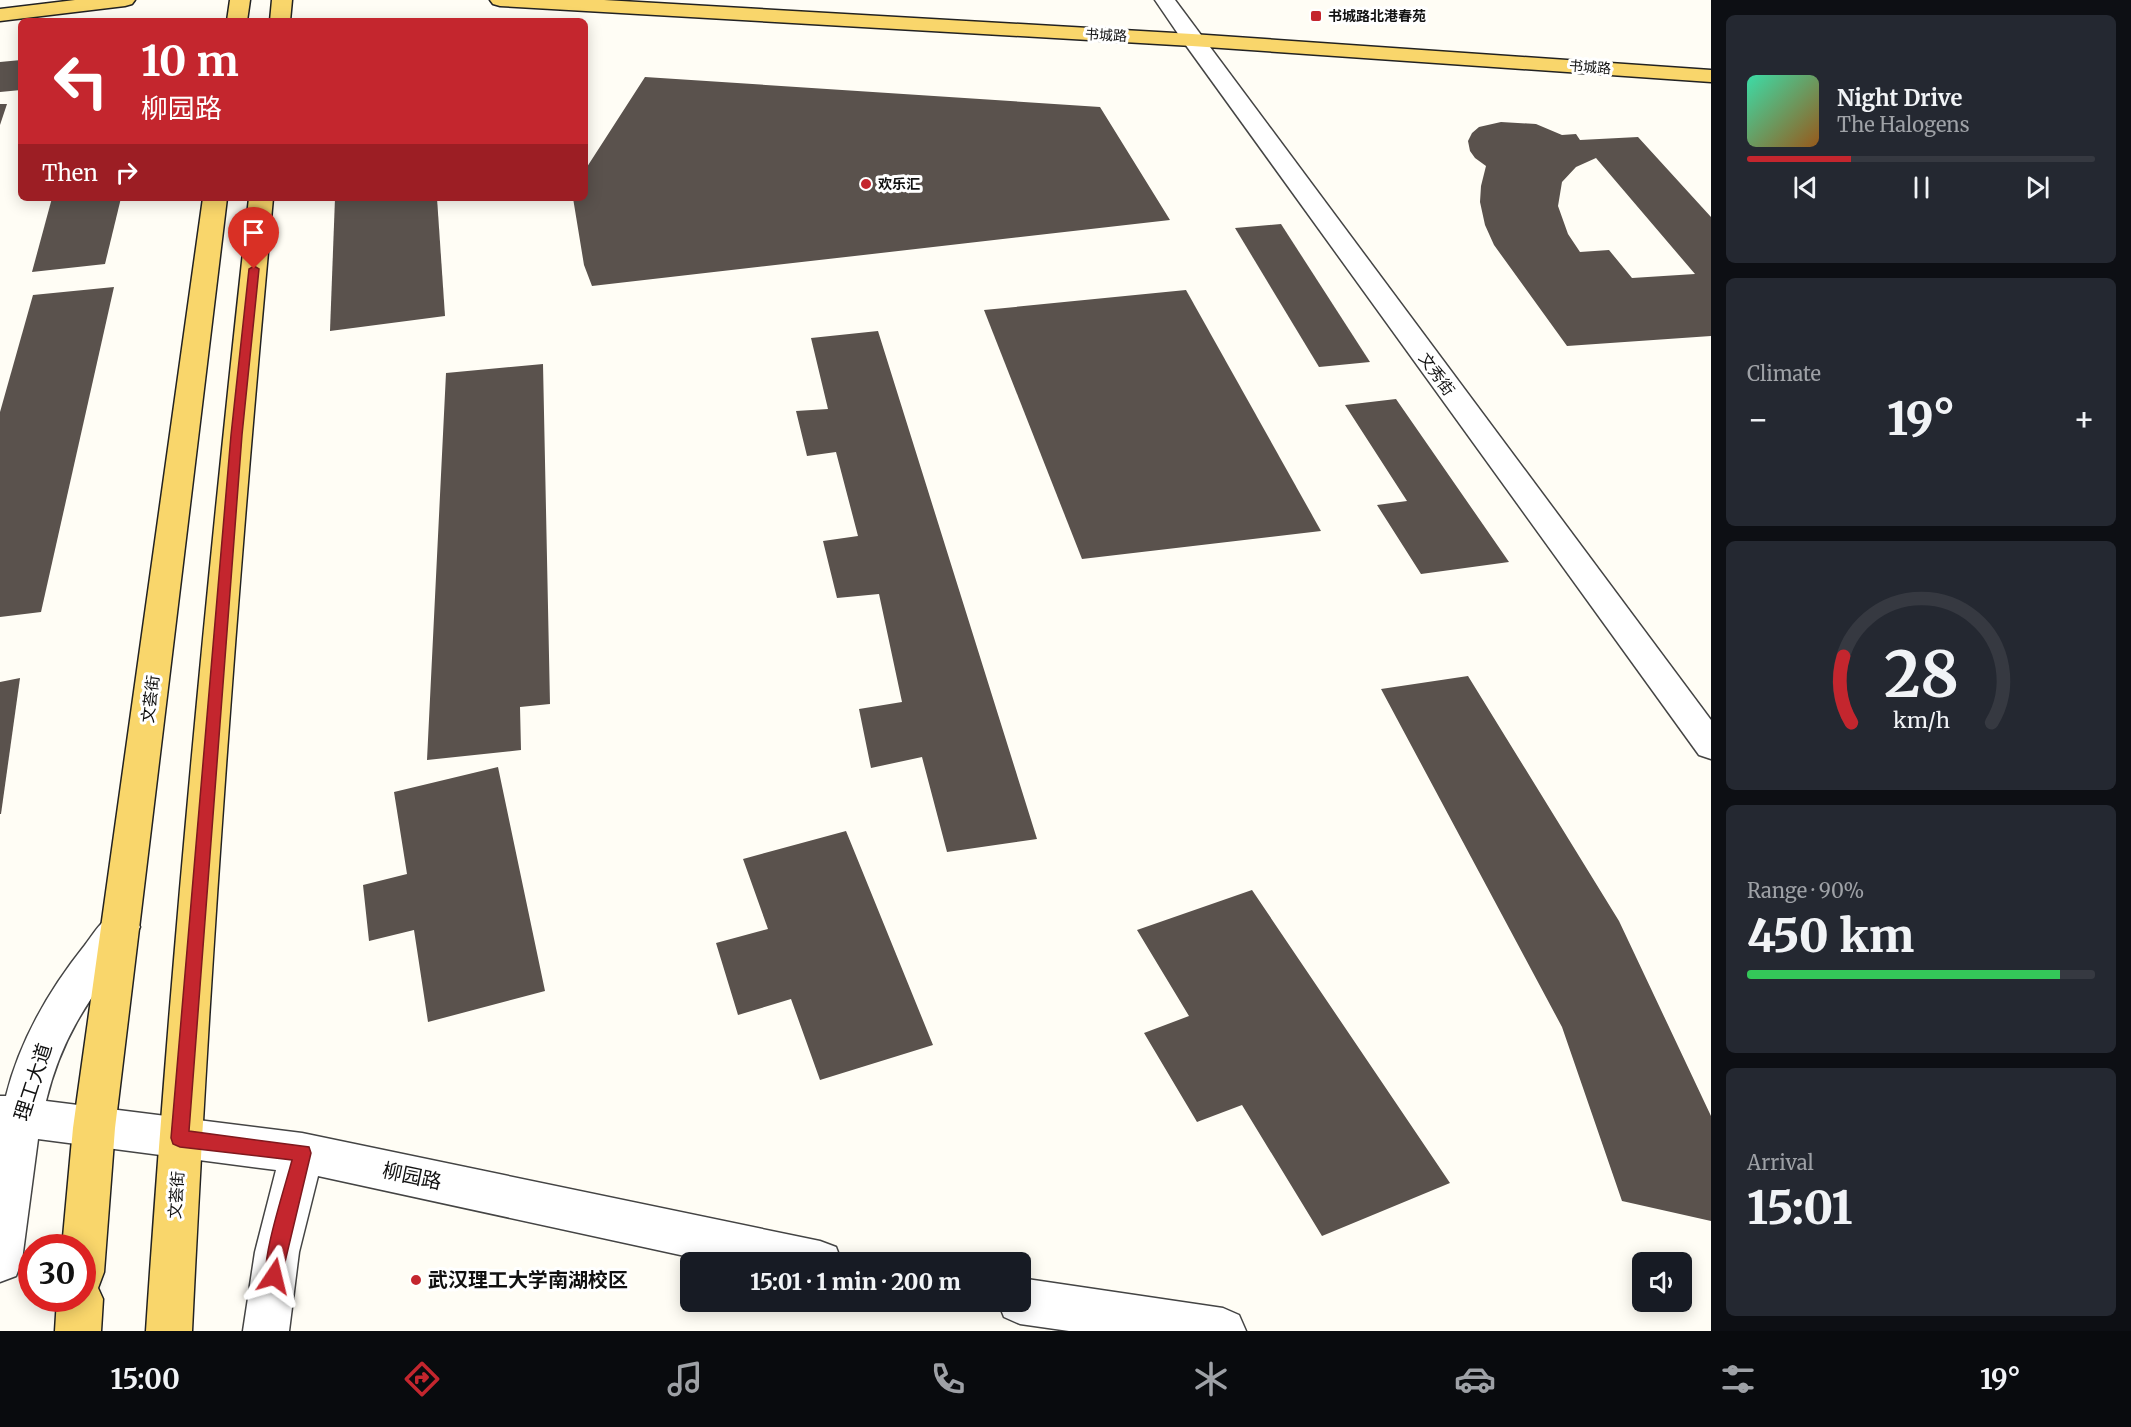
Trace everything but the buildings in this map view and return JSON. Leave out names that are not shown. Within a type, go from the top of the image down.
[{"type":"main road","points":[[0,15],[125,0]]},
{"type":"main road","points":[[237,18],[240,0]]},
{"type":"main road","points":[[280,18],[282,0]]},
{"type":"main road","name":"书城路","points":[[500,0],[1711,59]]},
{"type":"main road","name":"书城路","points":[[764,0],[1711,76]]},
{"type":"main road","name":"文荟街","points":[[85,1234],[94,1128],[214,201]]},
{"type":"main road","name":"文荟街","points":[[168,1331],[180,1138],[237,435],[261,201]]},
{"type":"main road","points":[[78,1331],[79,1312]]},
{"type":"street","name":"文秀街","points":[[1165,0],[1711,746]]},
{"type":"street","name":"理工大道","points":[[0,1260],[10,1117],[47,1036],[72,993],[121,927]]},
{"type":"street","name":"柳园路","points":[[10,1117],[302,1153],[768,1252]]},
{"type":"street","points":[[266,1331],[277,1252],[302,1153]]},
{"type":"street","points":[[1031,1303],[1224,1331]]},
{"type":"place","name":"书城路北港春苑","points":[[1316,16]]},
{"type":"place","name":"欢乐汇","points":[[866,184]]},
{"type":"place","name":"武汉理工大学南湖校区","points":[[416,1280]]},
{"type":"route","points":[[254,269],[237,435],[180,1138],[302,1153],[277,1252],[274,1276]]}]
